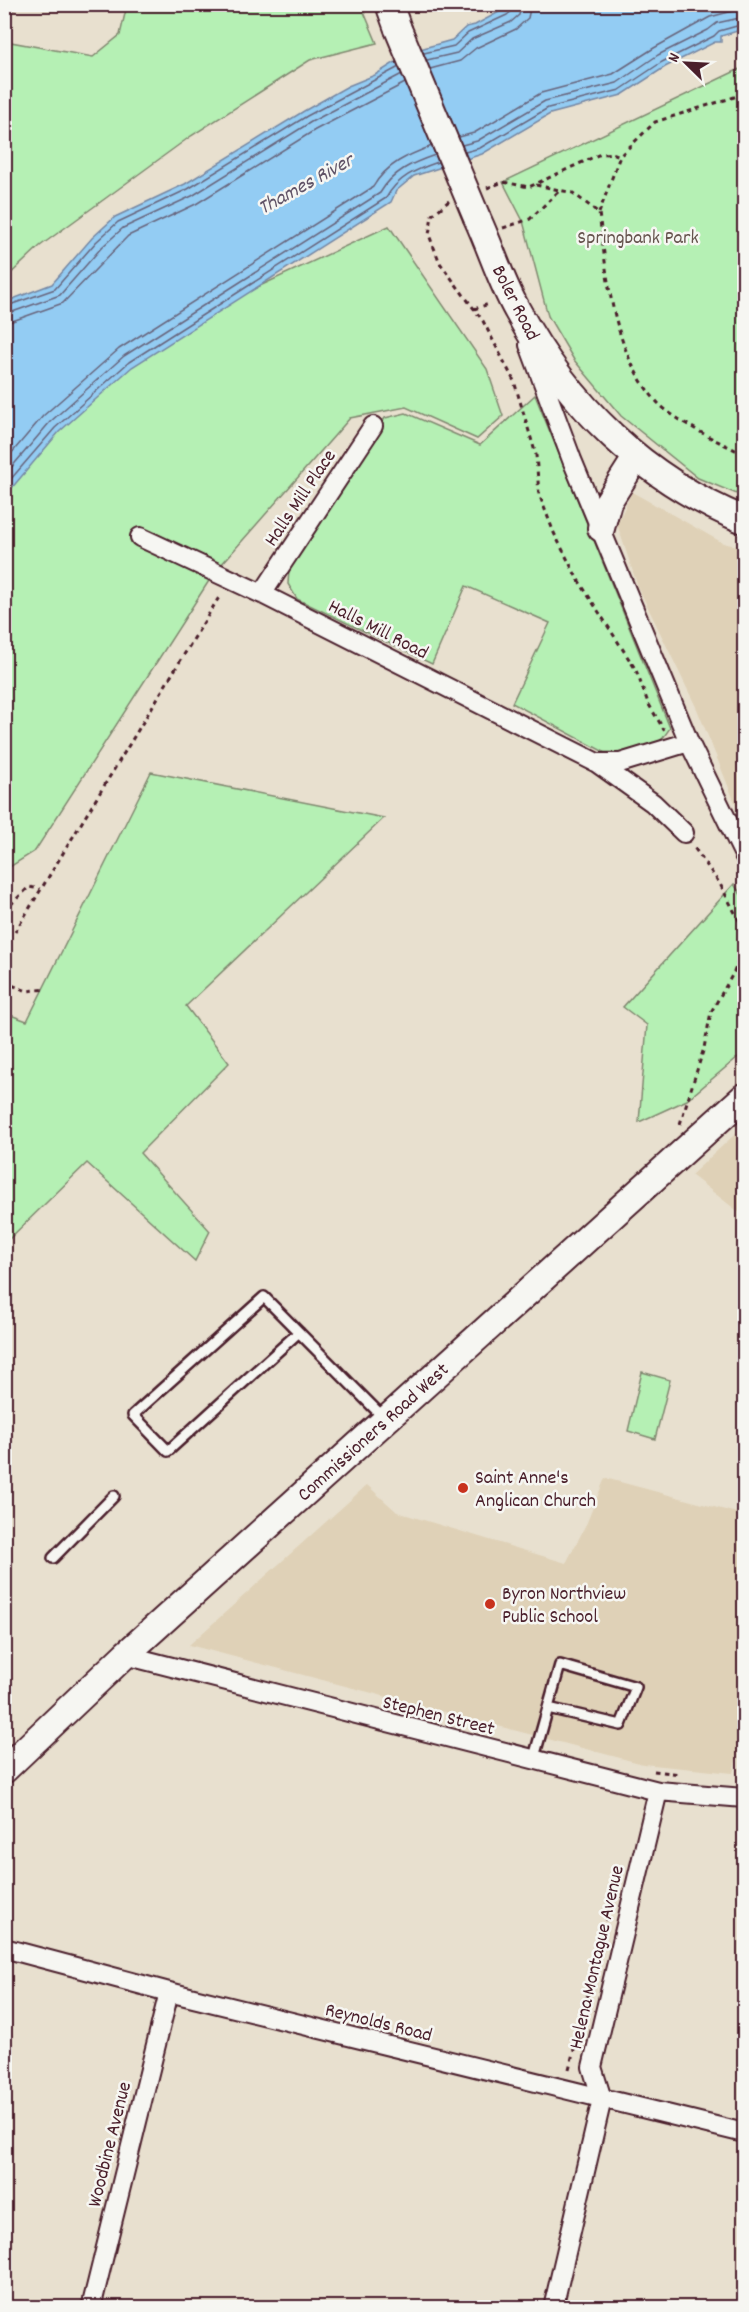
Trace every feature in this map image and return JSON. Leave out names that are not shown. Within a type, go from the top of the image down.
[{"type":"main road","name":"Boler Road","points":[[389,4],[398,29],[488,224],[516,309],[554,370],[598,424],[636,458],[683,490],[744,520]]},
{"type":"main road","points":[[601,528],[608,502],[636,458]]},
{"type":"main road","name":"Commissioners Road West","points":[[4,1770],[125,1655],[744,1097]]},
{"type":"street","points":[[516,309],[601,528],[681,745],[744,855]]},
{"type":"street","name":"Halls Mill Place","points":[[262,594],[373,426]]},
{"type":"street","name":"Halls Mill Road","points":[[140,537],[262,594],[597,763],[653,803],[684,833]]},
{"type":"street","points":[[597,763],[620,763],[681,745]]},
{"type":"street","name":"Stephen Street","points":[[125,1655],[533,1761],[658,1791],[744,1798]]},
{"type":"street","name":"Helena Montague Avenue","points":[[602,2099],[592,2067],[658,1791]]},
{"type":"street","name":"Reynolds Road","points":[[4,1948],[169,1992],[744,2133]]},
{"type":"street","name":"Woodbine Avenue","points":[[91,2307],[169,1992]]},
{"type":"street","points":[[553,2307],[602,2099]]},
{"type":"lane","points":[[298,1332],[168,1451],[134,1415],[264,1298],[298,1332],[385,1419]]},
{"type":"lane","points":[[53,1558],[114,1496]]},
{"type":"lane","points":[[533,1761],[560,1665],[636,1687],[621,1725],[548,1708]]},
{"type":"path","points":[[4,11],[28,4]]},
{"type":"path","points":[[744,94],[655,122],[620,156],[599,213],[610,294],[631,362],[658,404],[715,441],[744,454]]},
{"type":"path","points":[[535,184],[573,193],[599,213]]},
{"type":"path","points":[[488,224],[530,219],[559,190]]},
{"type":"path","points":[[474,309],[514,381],[536,455],[539,494],[554,533],[576,578],[636,670],[648,703],[681,745]]},
{"type":"path","points":[[15,932],[221,594],[242,586]]},
{"type":"path","points":[[680,1124],[704,1047],[711,1012],[734,972],[743,948],[743,928],[720,884],[684,833]]},
{"type":"path","points":[[4,911],[29,887],[40,889]]},
{"type":"path","points":[[4,982],[27,991],[47,989]]},
{"type":"path","points":[[569,2069],[621,1864]]},
{"type":"shaded area","points":[[632,492],[723,543],[744,548],[744,825],[697,709],[638,587],[617,524]]},
{"type":"shaded area","points":[[744,1126],[744,1216],[691,1175]]},
{"type":"shaded area","name":"Byron Northview Public School","points":[[605,1478],[744,1515],[744,1722],[733,1773],[643,1764],[189,1645],[367,1485],[397,1512],[566,1563],[585,1527]]},
{"type":"green space","points":[[127,5],[361,5],[377,43],[310,60],[191,136],[40,246],[5,279],[5,41],[93,57],[120,35]]},
{"type":"green space","name":"Springbank Park","points":[[744,67],[744,497],[698,478],[621,416],[574,360],[548,316],[523,221],[503,182]]},
{"type":"green space","points":[[389,226],[487,369],[503,416],[477,439],[406,407],[350,418],[214,573],[35,851],[5,870],[5,490],[85,378],[249,291]]},
{"type":"green space","points":[[535,395],[670,728],[663,738],[650,748],[626,753],[604,752],[512,703],[550,623],[466,586],[432,664],[297,599],[288,584],[289,569],[385,418],[406,413],[480,445]]},
{"type":"green space","points":[[151,772],[384,818],[186,1006],[229,1063],[140,1153],[210,1231],[195,1261],[87,1163],[5,1243],[5,1013],[27,1021]]},
{"type":"green space","points":[[734,884],[744,899],[744,1052],[687,1100],[639,1122],[647,1025],[623,1007]]},
{"type":"green space","points":[[642,1372],[670,1380],[655,1439],[628,1431]]},
{"type":"water","name":"Thames River","points":[[512,5],[744,5],[744,29],[721,36],[721,42],[715,42],[665,67],[622,95],[550,114],[482,154],[414,176],[396,191],[391,202],[132,367],[59,432],[5,496],[5,302],[52,284],[92,238],[115,217],[185,184],[304,111],[348,86],[375,75],[413,51],[452,40],[466,27],[475,25]]},
{"type":"place","name":"Saint Anne's Anglican Church","points":[[463,1488]]},
{"type":"place","name":"Byron Northview Public School","points":[[490,1604]]}]
